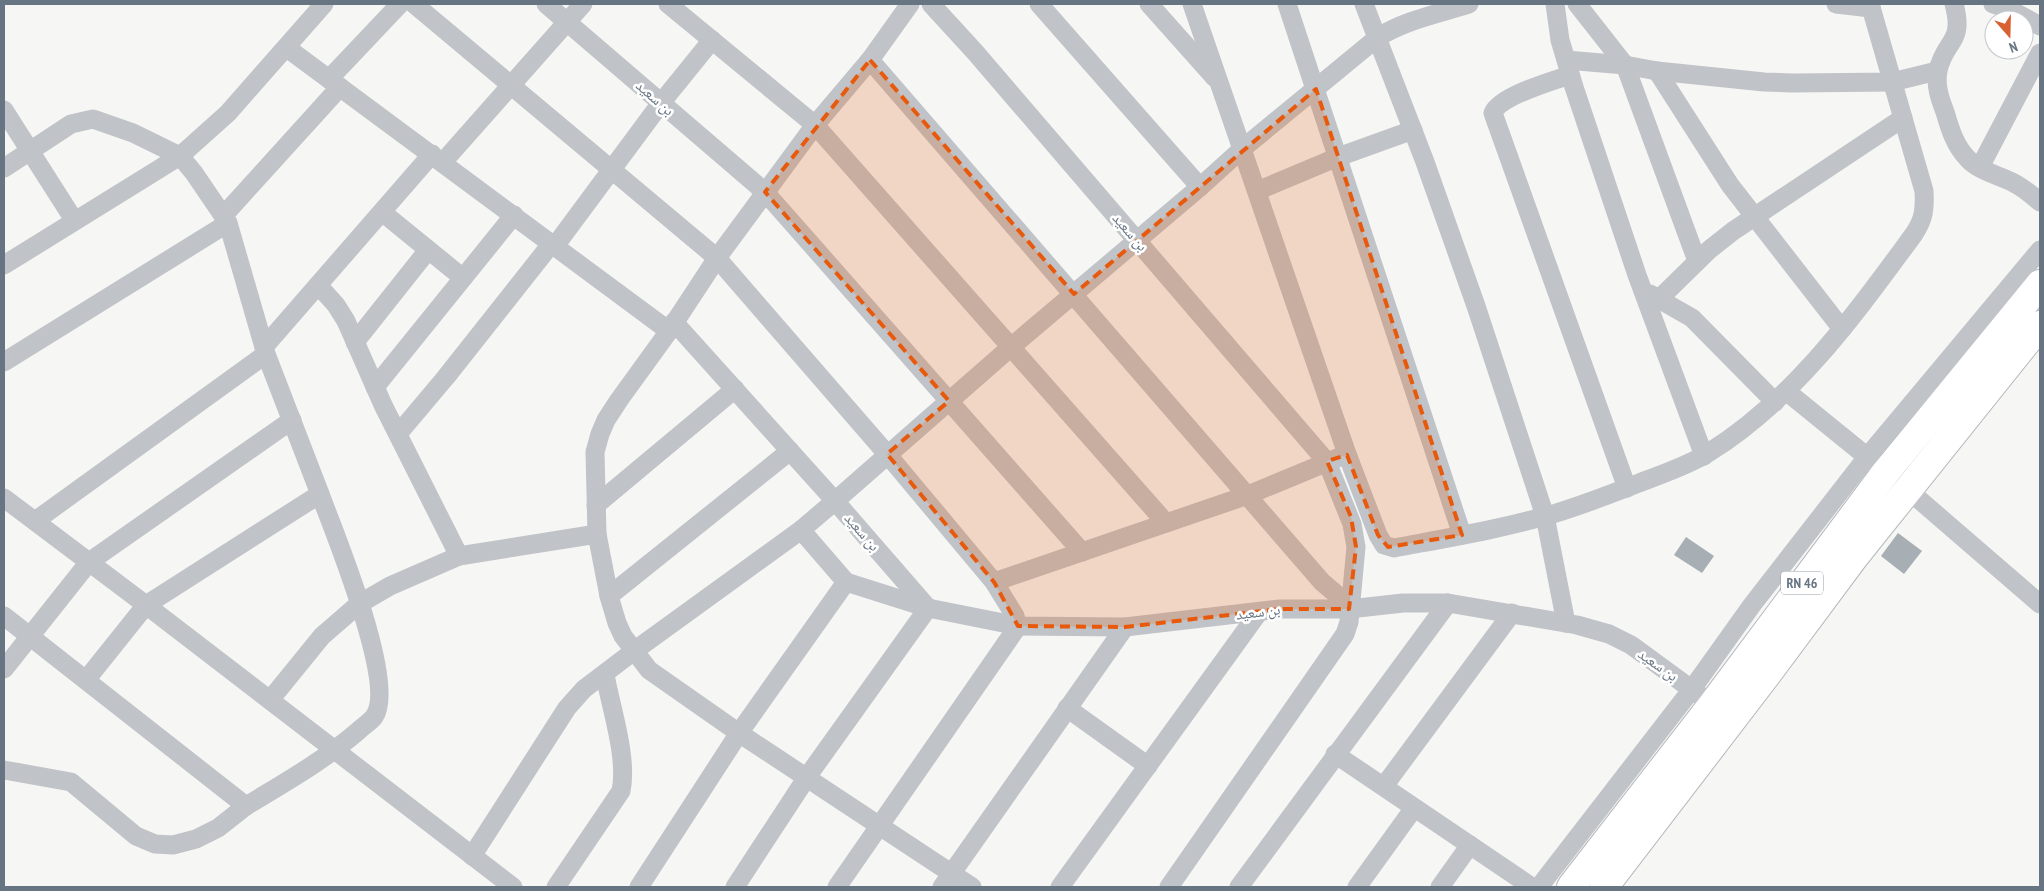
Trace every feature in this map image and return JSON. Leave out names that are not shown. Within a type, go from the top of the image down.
[{"type":"main road","name":"RN 46","points":[[1571,887],[1702,697],[1876,464],[1931,415],[1980,340],[2040,284]]},
{"type":"main road","name":"RN 46","points":[[1604,887],[1768,674],[1855,556],[2040,325]]},
{"type":"street","points":[[4,265],[180,156],[228,113],[324,4]]},
{"type":"street","points":[[4,362],[226,219],[400,4]]},
{"type":"street","points":[[414,4],[717,258],[887,454],[994,582],[1014,616],[1018,626],[837,887]]},
{"type":"street","name":"بن سعيد","points":[[546,4],[765,192],[1082,552]]},
{"type":"street","points":[[35,521],[265,351],[318,285],[382,212],[511,85],[583,4]]},
{"type":"street","points":[[668,4],[815,125],[1166,523]]},
{"type":"street","points":[[910,4],[870,60],[815,125],[765,192],[619,400],[600,434],[596,452],[597,534],[609,596],[617,623],[623,636],[649,670],[739,733],[879,825],[947,880],[972,887]]},
{"type":"street","name":"بن سعيد","points":[[931,4],[975,52],[1327,462],[1354,531],[1356,547],[1349,622],[1345,634],[1169,887]]},
{"type":"street","points":[[1039,4],[1200,187]]},
{"type":"street","points":[[1149,4],[1220,85]]},
{"type":"street","points":[[1192,4],[1347,454],[1378,534],[1384,545],[1394,548],[1544,516],[1627,488],[1678,468],[1704,456],[1725,442],[1780,396],[1817,360],[1922,222],[1925,211],[1924,191],[1870,6],[1836,4]]},
{"type":"street","points":[[1288,4],[1462,535]]},
{"type":"street","points":[[1364,4],[1413,130],[1476,306],[1544,516],[1566,623]]},
{"type":"street","points":[[472,856],[567,708],[584,690],[634,651],[801,530],[1011,347],[1138,241],[1242,149],[1377,38],[1418,19],[1469,4]]},
{"type":"street","points":[[1555,4],[1560,40],[1568,67],[1651,295],[1704,456]]},
{"type":"street","points":[[1577,4],[1625,65],[1697,261]]},
{"type":"street","points":[[1954,4],[1958,18],[1956,36],[1943,56],[1938,71],[1937,89],[1954,139],[1969,160],[2014,183],[2040,202]]},
{"type":"street","points":[[1994,4],[2009,9],[2040,26]]},
{"type":"street","points":[[398,434],[554,244],[661,103],[712,40]]},
{"type":"street","name":"بن سعيد","points":[[287,48],[554,244],[672,326],[735,389],[928,608]]},
{"type":"street","points":[[1980,167],[2040,53]]},
{"type":"street","points":[[870,60],[1322,582],[1349,607]]},
{"type":"street","points":[[1627,488],[1493,113],[1494,109],[1502,102],[1568,67],[1625,65],[1764,82],[1892,82],[1938,71]]},
{"type":"street","points":[[1657,70],[1730,186],[1842,329]]},
{"type":"street","points":[[4,110],[74,220]]},
{"type":"street","points":[[1651,295],[1754,216],[1903,118]]},
{"type":"street","points":[[4,168],[71,124],[93,119],[133,133],[180,156],[226,219],[265,351],[360,604],[379,680],[380,704],[374,716],[335,750],[246,806],[218,828],[196,839],[173,845],[155,844],[136,836],[72,782],[4,770]]},
{"type":"street","points":[[1256,191],[1338,156],[1413,130]]},
{"type":"street","points":[[382,212],[463,278]]},
{"type":"street","points":[[375,387],[514,215]]},
{"type":"street","points":[[355,342],[428,250]]},
{"type":"street","points":[[1980,340],[2040,250]]},
{"type":"street","points":[[318,285],[346,321],[375,387],[459,556]]},
{"type":"street","points":[[1651,295],[1692,318],[1780,396],[1876,464],[2040,604]]},
{"type":"street","points":[[596,505],[735,389]]},
{"type":"street","points":[[4,669],[29,635],[89,562],[292,420]]},
{"type":"street","points":[[609,596],[790,451]]},
{"type":"street","points":[[994,582],[1248,495],[1347,454]]},
{"type":"street","points":[[86,680],[146,605],[320,494]]},
{"type":"street","points":[[4,498],[513,887]]},
{"type":"street","points":[[638,887],[739,733],[846,582],[801,530]]},
{"type":"street","points":[[270,700],[322,636],[360,604],[390,586],[459,556],[597,534]]},
{"type":"street","name":"بن سعيد","points":[[846,582],[928,608],[1018,626],[1125,627],[1303,608],[1403,603],[1448,603],[1566,623],[1609,634],[1631,645],[1702,697]]},
{"type":"street","points":[[1239,887],[1335,754],[1448,603]]},
{"type":"street","points":[[736,887],[807,777],[928,608]]},
{"type":"street","points":[[1060,887],[1260,612]]},
{"type":"street","points":[[1384,786],[1512,613]]},
{"type":"street","points":[[4,616],[246,806]]},
{"type":"street","points":[[947,880],[1125,627]]},
{"type":"street","points":[[556,887],[621,791],[624,778],[622,758],[604,675]]},
{"type":"street","points":[[1539,887],[1702,697]]},
{"type":"street","points":[[1067,708],[1148,766]]},
{"type":"street","points":[[1335,754],[1532,887]]},
{"type":"street","points":[[1357,887],[1414,808]]},
{"type":"street","points":[[1440,887],[1470,845]]},
{"type":"highlighted area","points":[[870,60],[1074,294],[1316,89],[1462,535],[1388,547],[1378,535],[1347,455],[1327,461],[1351,517],[1356,547],[1349,609],[1280,609],[1125,627],[1018,626],[994,582],[887,454],[949,401],[765,192]]},
{"type":"building","points":[[1898,533],[1922,551],[1904,574],[1881,556]]},
{"type":"building","points":[[1686,537],[1714,556],[1702,573],[1674,555]]}]
